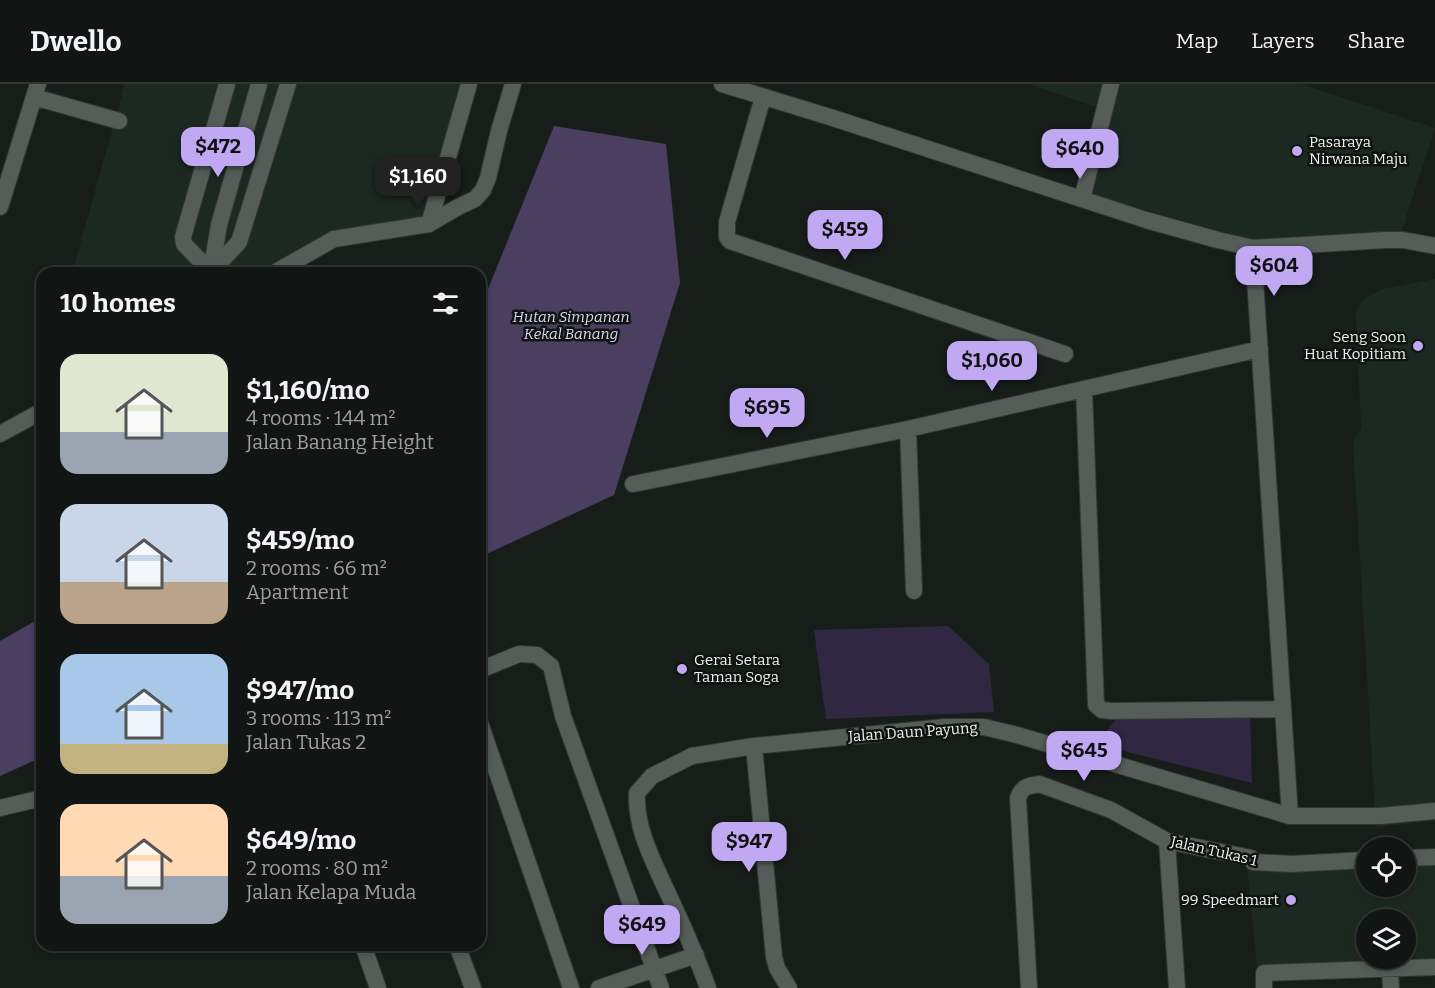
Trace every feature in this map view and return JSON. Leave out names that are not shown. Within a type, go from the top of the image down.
[{"type":"street","points":[[205,267],[184,244],[183,237],[227,84]]},
{"type":"street","points":[[212,267],[219,225],[259,84]]},
{"type":"street","points":[[216,267],[239,242],[288,84]]},
{"type":"street","points":[[429,224],[469,84]]},
{"type":"street","points":[[285,267],[334,239],[429,224],[476,199],[488,178],[513,84]]},
{"type":"street","points":[[722,84],[1146,220],[1253,248],[1385,240],[1403,240],[1435,246]]},
{"type":"street","points":[[1082,199],[1111,84]]},
{"type":"street","points":[[0,207],[36,91],[119,121]]},
{"type":"street","points":[[763,97],[727,222],[727,237],[730,241],[1065,354]]},
{"type":"street","points":[[1253,248],[1290,816]]},
{"type":"street","points":[[633,484],[908,429],[1260,349]]},
{"type":"street","points":[[1084,389],[1096,705],[1102,710],[1111,711],[1283,709]]},
{"type":"street","points":[[0,434],[36,414]]},
{"type":"street","points":[[908,429],[914,591]]},
{"type":"street","points":[[486,668],[519,654],[537,655],[551,666],[563,716],[661,988]]},
{"type":"street","name":"Jalan Daun Payung","points":[[708,988],[696,955],[647,848],[636,808],[636,793],[652,776],[692,756],[754,746],[945,727],[984,727],[1029,738],[1290,816],[1380,816],[1435,811]]},
{"type":"street","points":[[486,740],[571,988]]},
{"type":"street","points":[[754,746],[774,957],[777,968],[789,988]]},
{"type":"street","name":"Jalan Tukas 1","points":[[1029,988],[1018,798],[1021,791],[1029,786],[1038,784],[1111,810],[1167,841],[1251,858],[1253,862],[1292,864],[1356,861]]},
{"type":"street","points":[[0,808],[36,799]]},
{"type":"street","points":[[1167,841],[1177,988]]},
{"type":"street","points":[[1416,858],[1435,857]]},
{"type":"street","points":[[365,951],[378,988]]},
{"type":"street","points":[[459,951],[472,988]]},
{"type":"street","points":[[599,988],[696,955]]},
{"type":"street","points":[[1416,968],[1435,967]]},
{"type":"street","points":[[1264,988],[1264,973],[1390,969],[1391,988]]},
{"type":"shaded area","points":[[125,84],[478,84],[434,229],[334,247],[301,267],[74,267]]},
{"type":"shaded area","points":[[1029,84],[1301,84],[1435,129],[1401,233],[1253,240],[1090,194],[1111,112]]},
{"type":"shaded area","points":[[1435,279],[1435,821],[1376,827],[1353,442],[1361,428],[1356,310],[1365,298],[1383,289]]},
{"type":"shaded area","points":[[948,626],[989,664],[994,712],[826,719],[814,630]]},
{"type":"shaded area","points":[[1250,716],[1252,783],[1096,744],[1116,719]]},
{"type":"shaded area","points":[[1435,850],[1435,974],[1258,979],[1247,864],[1257,855],[1356,853],[1356,897],[1416,897],[1416,851]]},
{"type":"green space","name":"Hutan Simpanan Kekal Banang","points":[[554,126],[666,144],[680,283],[614,495],[486,554],[486,294]]},
{"type":"green space","points":[[36,620],[36,760],[0,776],[0,641]]},
{"type":"place","name":"Pasaraya Nirwana Maju","points":[[1297,151]]},
{"type":"place","name":"Seng Soon Huat Kopitiam","points":[[1418,346]]},
{"type":"place","name":"Gerai Setara Taman Soga","points":[[682,669]]},
{"type":"place","name":"99 Speedmart","points":[[1291,900]]}]
